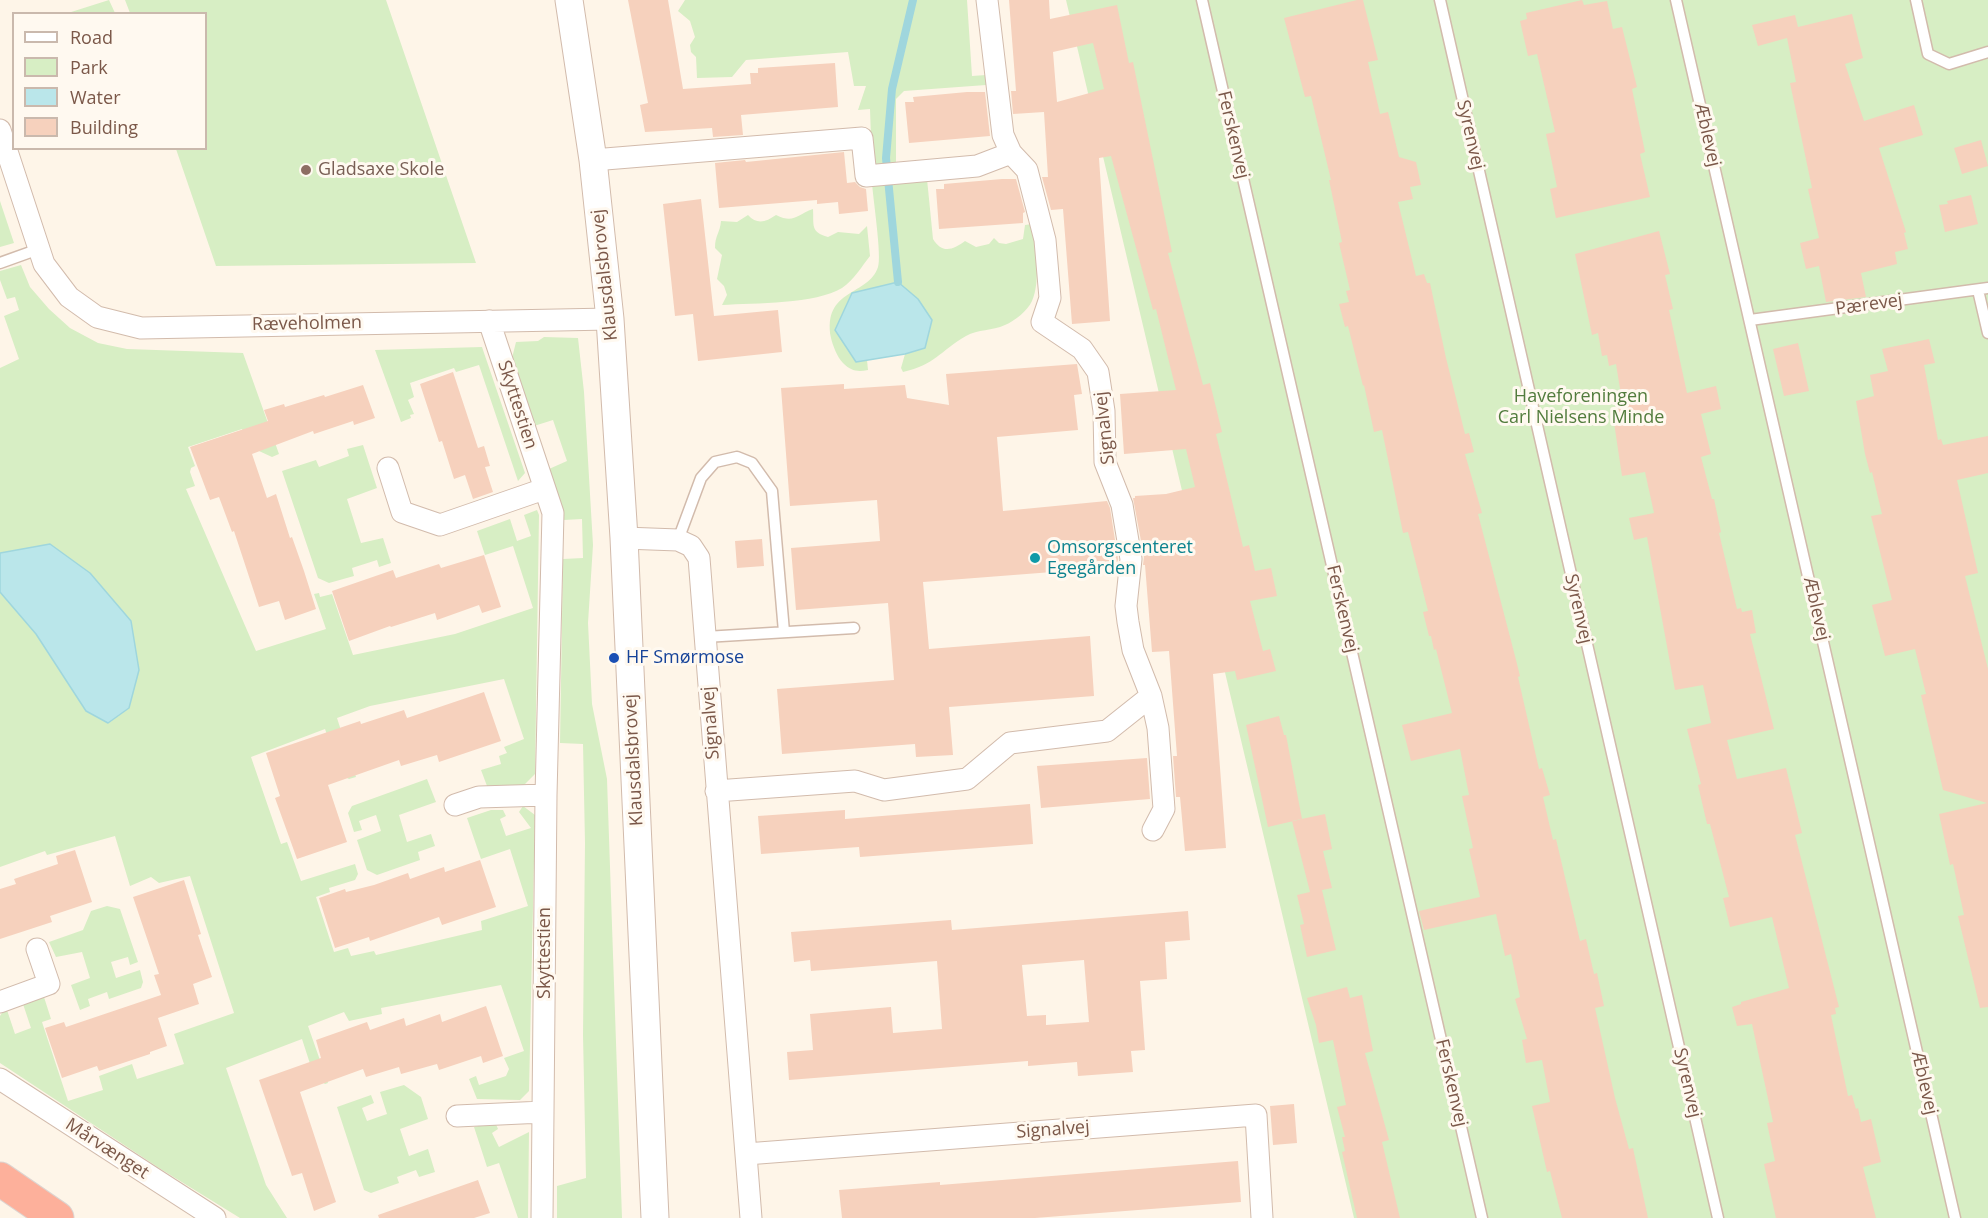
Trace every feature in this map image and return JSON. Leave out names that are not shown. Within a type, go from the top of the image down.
[{"type":"highway","points":[[0,1179],[57,1218]]},
{"type":"street","name":"Klausdalsbrovej","points":[[569,0],[593,160],[610,319],[624,538],[655,1218]]},
{"type":"street","name":"Signalvej","points":[[987,0],[1003,135],[1011,153],[1027,170],[1045,240],[1050,298],[1042,322],[1082,349],[1098,372],[1104,411],[1105,462],[1122,505],[1131,559],[1126,606],[1128,622],[1133,650],[1150,696],[1158,728],[1164,810],[1153,830]]},
{"type":"street","name":"Ræveholmen","points":[[0,130],[44,264],[69,297],[97,317],[141,328],[610,319]]},
{"type":"street","points":[[593,160],[862,138],[868,175],[977,166],[1011,153]]},
{"type":"street","name":"Skyttestien","points":[[489,321],[553,513],[546,795],[542,1218]]},
{"type":"street","points":[[388,468],[402,512],[440,525],[544,489]]},
{"type":"street","points":[[624,538],[678,540]]},
{"type":"street","name":"Signalvej","points":[[678,540],[691,546],[699,558],[751,1218]]},
{"type":"street","points":[[716,791],[855,781],[884,790],[968,779],[1010,743],[1107,731],[1150,696]]},
{"type":"street","points":[[455,805],[479,796],[546,795]]},
{"type":"street","points":[[0,1002],[49,984],[37,949]]},
{"type":"street","name":"Mårvænget","points":[[0,1078],[215,1218]]},
{"type":"street","points":[[457,1116],[543,1112]]},
{"type":"street","name":"Signalvej","points":[[746,1154],[1256,1115],[1262,1218]]},
{"type":"lane","name":"Ferskenvej","points":[[1202,0],[1482,1218]]},
{"type":"lane","name":"Syrenvej","points":[[1440,0],[1718,1218]]},
{"type":"lane","name":"Æblevej","points":[[1676,0],[1955,1218]]},
{"type":"lane","points":[[1916,0],[1928,54],[1949,64],[1988,52]]},
{"type":"lane","points":[[0,263],[39,249]]},
{"type":"lane","name":"Pærevej","points":[[1750,321],[1983,289]]},
{"type":"lane","points":[[1983,289],[1988,333]]},
{"type":"lane","points":[[678,540],[701,478],[715,462],[737,457],[752,462],[772,491],[784,632]]},
{"type":"lane","points":[[705,637],[854,628]]},
{"type":"green space","points":[[109,0],[115,12],[71,12]]},
{"type":"green space","points":[[125,0],[386,0],[476,263],[216,266],[176,150],[207,150],[207,12],[130,12]]},
{"type":"green space","points":[[685,0],[967,0],[972,76],[986,75],[986,85],[904,91],[896,99],[896,164],[872,166],[870,109],[858,110],[866,86],[854,86],[848,52],[746,60],[732,77],[697,78],[696,57],[691,52],[690,45],[695,37],[690,21],[678,11]]},
{"type":"green space","name":"Haveforeningen Carl Nielsens Minde","points":[[1066,0],[1988,0],[1988,1218],[1354,1218]]},
{"type":"green space","points":[[927,179],[933,239],[944,249],[956,247],[965,241],[976,247],[989,244],[994,238],[999,243],[1006,244],[1023,239],[1025,225],[1032,224],[1037,274],[1035,293],[1030,304],[1017,318],[1000,327],[971,334],[923,366],[903,372],[901,368],[905,354],[925,348],[856,362],[867,360],[868,370],[857,371],[839,358],[831,338],[830,322],[833,310],[840,301],[866,283],[878,267],[878,240],[872,183]]},
{"type":"green space","points":[[0,201],[14,243],[0,247]]},
{"type":"green space","points":[[813,209],[814,227],[818,233],[828,237],[838,232],[859,234],[867,226],[870,256],[858,273],[842,288],[817,297],[785,302],[722,305],[727,295],[724,286],[717,279],[722,255],[715,248],[721,221],[737,222],[748,215],[758,221],[765,221],[776,215],[791,219]]},
{"type":"green space","points":[[21,265],[30,287],[49,309],[70,328],[98,343],[127,349],[243,353],[279,454],[272,457],[259,451],[254,440],[247,442],[242,429],[188,447],[195,466],[190,472],[195,486],[186,489],[256,651],[326,629],[314,594],[319,593],[320,597],[332,594],[353,655],[455,634],[533,608],[513,546],[485,555],[477,531],[510,519],[517,541],[531,536],[524,515],[537,510],[539,515],[535,774],[524,785],[487,786],[481,770],[501,764],[499,756],[507,753],[504,747],[524,739],[504,679],[370,706],[337,718],[356,777],[349,779],[341,775],[325,729],[251,757],[281,844],[287,842],[301,881],[355,864],[358,874],[355,880],[329,888],[330,892],[316,897],[334,952],[348,948],[351,956],[374,951],[376,955],[482,930],[481,921],[528,906],[510,849],[481,859],[467,818],[491,810],[503,810],[506,816],[500,819],[506,836],[531,828],[519,812],[523,806],[535,815],[529,1091],[520,1100],[477,1099],[469,1079],[476,1076],[479,1085],[506,1076],[509,1069],[504,1058],[524,1051],[501,985],[381,1008],[382,1014],[349,1021],[344,1012],[308,1026],[328,1083],[325,1084],[314,1076],[302,1039],[226,1068],[266,1185],[287,1218],[240,1218],[159,1168],[0,1063],[0,1016],[3,1011],[7,1010],[15,1034],[31,1028],[23,1004],[44,997],[51,1019],[42,1022],[68,1101],[103,1090],[99,1076],[132,1064],[137,1079],[184,1064],[174,1034],[234,1013],[190,876],[159,883],[151,877],[130,886],[115,836],[47,855],[45,851],[0,867],[0,368],[19,359],[4,316],[19,310],[15,297],[7,299],[0,280],[0,271]]},
{"type":"green space","points":[[544,337],[578,338],[584,392],[593,545],[588,623],[592,704],[607,779],[622,1218],[557,1218],[557,1186],[586,1178],[583,1035],[585,843],[583,744],[560,743],[563,559],[583,558],[582,519],[564,520],[549,469],[567,461],[553,420],[534,426],[512,358],[516,342],[538,341]]},
{"type":"green space","points":[[482,347],[525,473],[518,481],[479,365],[456,372],[454,368],[410,383],[414,397],[408,400],[414,414],[410,415],[411,418],[401,422],[375,350]]},
{"type":"green space","points":[[363,445],[377,488],[347,499],[361,543],[383,538],[391,563],[379,567],[377,560],[352,568],[354,576],[329,583],[318,578],[282,471],[316,460],[319,467],[349,456],[347,449]]},
{"type":"green space","points":[[427,779],[436,802],[399,815],[407,842],[431,834],[435,846],[418,852],[420,860],[377,875],[367,870],[357,840],[381,831],[376,815],[359,821],[362,830],[354,832],[348,813],[352,806]]},
{"type":"green space","points":[[107,906],[120,909],[138,962],[130,965],[128,957],[111,962],[116,978],[140,970],[143,982],[141,988],[109,999],[107,992],[88,999],[90,1006],[80,1010],[71,985],[90,978],[82,952],[56,957],[49,942],[83,930],[91,911]]},
{"type":"green space","points":[[404,1085],[421,1097],[428,1119],[400,1129],[409,1156],[428,1149],[435,1172],[419,1177],[416,1170],[397,1177],[399,1183],[371,1193],[364,1190],[337,1107],[371,1095],[374,1103],[362,1108],[367,1121],[387,1114],[380,1092]]},
{"type":"green space","points":[[495,1122],[498,1129],[492,1133],[499,1147],[529,1132],[528,1218],[518,1218],[499,1163],[487,1167],[474,1127]]},
{"type":"water","points":[[898,282],[918,299],[932,320],[925,348],[905,354],[856,362],[835,330],[852,293]]},
{"type":"water","points":[[50,544],[90,573],[131,621],[139,670],[129,708],[108,723],[86,711],[36,634],[0,592],[0,553]]},
{"type":"building","points":[[628,0],[668,0],[683,89],[751,84],[750,73],[758,73],[758,68],[835,63],[838,107],[741,115],[743,135],[713,137],[712,128],[645,132],[640,105],[648,103]]},
{"type":"building","points":[[1009,0],[1049,0],[1050,19],[1117,5],[1129,63],[1133,62],[1172,252],[1168,253],[1203,385],[1210,383],[1222,432],[1216,434],[1243,547],[1249,545],[1255,571],[1271,568],[1277,596],[1250,601],[1263,651],[1270,649],[1276,671],[1237,680],[1235,671],[1213,674],[1226,848],[1185,851],[1180,797],[1176,797],[1173,756],[1177,756],[1169,651],[1152,652],[1145,565],[1143,565],[1144,557],[1133,498],[1166,494],[1195,487],[1186,449],[1124,454],[1120,394],[1176,390],[1156,309],[1153,310],[1111,156],[1099,158],[1110,321],[1072,324],[1063,209],[1051,210],[1042,177],[1048,177],[1044,112],[1013,114],[1011,91],[1016,91]],"holes":[[[1093,43],[1104,89],[1057,102],[1053,52]]]},
{"type":"building","points":[[1363,0],[1378,60],[1368,62],[1380,114],[1388,112],[1399,157],[1416,162],[1421,185],[1410,187],[1413,199],[1398,202],[1416,276],[1424,274],[1427,283],[1430,283],[1465,434],[1469,433],[1474,452],[1465,454],[1482,513],[1478,514],[1520,676],[1518,677],[1539,769],[1542,768],[1550,795],[1543,797],[1553,840],[1556,839],[1580,941],[1586,939],[1594,974],[1597,973],[1604,1006],[1595,1008],[1615,1098],[1629,1149],[1633,1148],[1648,1218],[1562,1218],[1550,1171],[1547,1172],[1532,1106],[1550,1102],[1542,1060],[1526,1063],[1522,1040],[1527,1039],[1515,999],[1520,997],[1511,954],[1505,956],[1496,914],[1424,930],[1419,911],[1480,897],[1469,849],[1473,848],[1462,796],[1469,795],[1460,749],[1411,761],[1402,725],[1452,713],[1436,649],[1434,650],[1431,636],[1429,636],[1423,612],[1428,611],[1408,532],[1403,533],[1382,430],[1374,432],[1348,326],[1345,327],[1339,304],[1349,302],[1346,291],[1350,290],[1339,243],[1342,242],[1329,180],[1331,180],[1311,96],[1305,97],[1284,18]]},
{"type":"building","points":[[1582,0],[1584,5],[1607,1],[1613,29],[1622,27],[1637,87],[1632,89],[1645,152],[1640,154],[1650,197],[1556,218],[1550,189],[1557,187],[1546,134],[1555,132],[1537,54],[1528,56],[1520,21],[1527,19],[1526,13]]},
{"type":"building","points":[[1852,14],[1863,58],[1845,64],[1864,121],[1914,105],[1923,135],[1879,148],[1906,232],[1904,233],[1908,249],[1895,252],[1897,264],[1861,273],[1866,297],[1826,302],[1819,266],[1806,269],[1800,243],[1819,238],[1808,189],[1812,188],[1790,83],[1796,82],[1787,38],[1758,46],[1752,25],[1795,15],[1798,27]]},
{"type":"building","points":[[985,92],[990,136],[909,143],[905,102],[914,102],[913,97]]},
{"type":"building","points":[[1981,140],[1988,166],[1962,174],[1954,148]]},
{"type":"building","points":[[844,152],[847,183],[855,182],[866,189],[868,211],[839,214],[838,202],[817,204],[817,200],[719,208],[715,163]]},
{"type":"building","points":[[1016,179],[1025,212],[1023,223],[939,229],[936,189],[944,189],[944,184]]},
{"type":"building","points":[[1971,195],[1978,224],[1945,232],[1939,205]]},
{"type":"building","points":[[701,199],[714,316],[778,310],[782,352],[698,361],[693,314],[675,316],[663,204]]},
{"type":"building","points":[[1659,231],[1670,274],[1665,275],[1673,309],[1669,310],[1687,393],[1716,386],[1721,409],[1701,414],[1711,454],[1701,457],[1712,499],[1714,499],[1721,532],[1719,533],[1737,609],[1741,608],[1742,612],[1752,610],[1756,633],[1750,634],[1774,729],[1727,740],[1737,779],[1786,768],[1802,833],[1795,835],[1839,1007],[1835,1008],[1836,1014],[1831,1015],[1848,1096],[1852,1095],[1861,1122],[1871,1119],[1881,1162],[1863,1167],[1876,1218],[1776,1218],[1764,1164],[1775,1161],[1767,1123],[1773,1122],[1752,1024],[1737,1026],[1732,1007],[1741,1002],[1789,988],[1772,917],[1730,927],[1723,898],[1729,897],[1710,824],[1707,824],[1698,785],[1701,784],[1687,729],[1711,723],[1703,685],[1675,690],[1647,537],[1634,540],[1629,518],[1654,513],[1645,472],[1622,476],[1612,409],[1623,407],[1616,364],[1609,366],[1607,355],[1602,356],[1598,333],[1592,335],[1575,254]]},
{"type":"building","points":[[1929,339],[1935,363],[1924,365],[1938,440],[1941,439],[1943,445],[1988,436],[1988,473],[1957,480],[1978,573],[1965,576],[1988,669],[1988,1007],[1980,1008],[1958,916],[1964,915],[1939,814],[1987,803],[1943,790],[1921,695],[1926,694],[1915,649],[1885,656],[1872,605],[1892,600],[1871,516],[1882,514],[1872,472],[1870,473],[1865,454],[1856,401],[1874,396],[1870,375],[1888,371],[1882,349]]},
{"type":"building","points":[[1798,343],[1809,391],[1784,396],[1773,349]]},
{"type":"building","name":"Omsorgscenteret Egegården","points":[[1077,364],[1082,394],[1074,395],[1078,430],[997,437],[1003,511],[1107,501],[1118,559],[1117,567],[923,582],[929,649],[1090,636],[1094,696],[949,707],[953,755],[916,757],[915,744],[782,754],[777,689],[894,680],[888,603],[796,610],[791,548],[880,541],[877,500],[790,506],[781,388],[844,384],[844,389],[905,385],[907,398],[949,405],[946,374]]},
{"type":"building","points":[[453,372],[478,448],[484,446],[490,466],[485,467],[493,492],[473,499],[465,475],[454,479],[420,384]]},
{"type":"building","points":[[363,385],[375,418],[354,425],[353,421],[314,434],[313,431],[252,454],[267,498],[276,494],[316,609],[285,620],[279,601],[259,607],[234,531],[232,532],[219,497],[210,500],[190,447],[268,421],[264,410],[284,404],[285,407],[324,395],[325,397]]},
{"type":"building","points":[[762,539],[764,566],[737,568],[735,541]]},
{"type":"building","points":[[484,555],[501,607],[482,613],[479,605],[437,620],[435,613],[349,641],[332,591],[393,570],[396,578],[439,564],[441,568]]},
{"type":"building","points":[[484,692],[501,741],[439,762],[437,755],[401,766],[399,760],[328,785],[347,842],[297,859],[275,798],[280,796],[266,753],[360,721],[361,724],[404,710],[407,718]]},
{"type":"building","points":[[1279,716],[1284,735],[1286,735],[1302,819],[1268,827],[1246,725]]},
{"type":"building","points":[[1147,758],[1150,799],[1041,808],[1037,766]]},
{"type":"building","points":[[1030,804],[1033,844],[860,857],[859,847],[761,854],[758,816],[845,810],[845,819]]},
{"type":"building","points":[[1325,814],[1332,849],[1323,851],[1332,888],[1322,890],[1336,950],[1307,957],[1300,925],[1304,924],[1297,895],[1310,892],[1292,821]]},
{"type":"building","points":[[75,850],[92,902],[50,916],[52,922],[0,939],[0,889],[16,884],[14,879],[58,864],[56,856]]},
{"type":"building","points":[[480,860],[496,907],[442,925],[439,917],[370,941],[369,937],[335,948],[319,898],[345,889],[346,892],[374,885],[408,873],[410,879],[444,867],[445,872]]},
{"type":"building","points":[[184,880],[201,934],[198,935],[212,977],[193,984],[199,1004],[158,1018],[167,1046],[99,1071],[97,1066],[62,1078],[45,1028],[64,1022],[66,1027],[161,995],[154,975],[159,974],[133,897]]},
{"type":"building","points":[[1188,911],[1190,940],[1165,942],[1167,979],[1140,981],[1145,1050],[1131,1051],[1133,1072],[1078,1076],[1077,1062],[1028,1066],[1028,1061],[789,1080],[787,1052],[813,1050],[810,1014],[891,1007],[893,1033],[942,1029],[937,961],[811,971],[810,960],[794,962],[791,932],[951,920],[952,930]],"holes":[[[1084,960],[1089,1022],[1046,1025],[1046,1015],[1027,1016],[1022,965]]]},
{"type":"building","points":[[1347,987],[1350,998],[1362,995],[1373,1051],[1365,1053],[1389,1140],[1382,1142],[1400,1218],[1357,1218],[1342,1152],[1345,1151],[1342,1137],[1345,1137],[1337,1107],[1346,1105],[1333,1040],[1319,1043],[1307,998]]},
{"type":"building","points":[[486,1006],[503,1056],[483,1063],[481,1056],[439,1070],[437,1064],[401,1074],[399,1067],[366,1077],[363,1069],[300,1092],[336,1202],[314,1211],[302,1173],[292,1176],[259,1080],[321,1058],[316,1040],[367,1022],[370,1030],[404,1018],[406,1026],[440,1014],[442,1022]]},
{"type":"building","points":[[1294,1104],[1297,1143],[1273,1145],[1270,1106]]},
{"type":"building","points":[[1238,1161],[1241,1202],[1035,1218],[842,1218],[839,1190],[940,1182],[940,1185]]},
{"type":"building","points":[[478,1180],[490,1213],[474,1218],[379,1218],[378,1215]]},
{"type":"waterway","points":[[898,282],[886,158],[892,89],[913,0]]},
{"type":"place","name":"Gladsaxe Skole","points":[[306,170]]},
{"type":"place","name":"Omsorgscenteret Egegården","points":[[1035,558]]},
{"type":"place","name":"HF Smørmose","points":[[614,658]]}]
